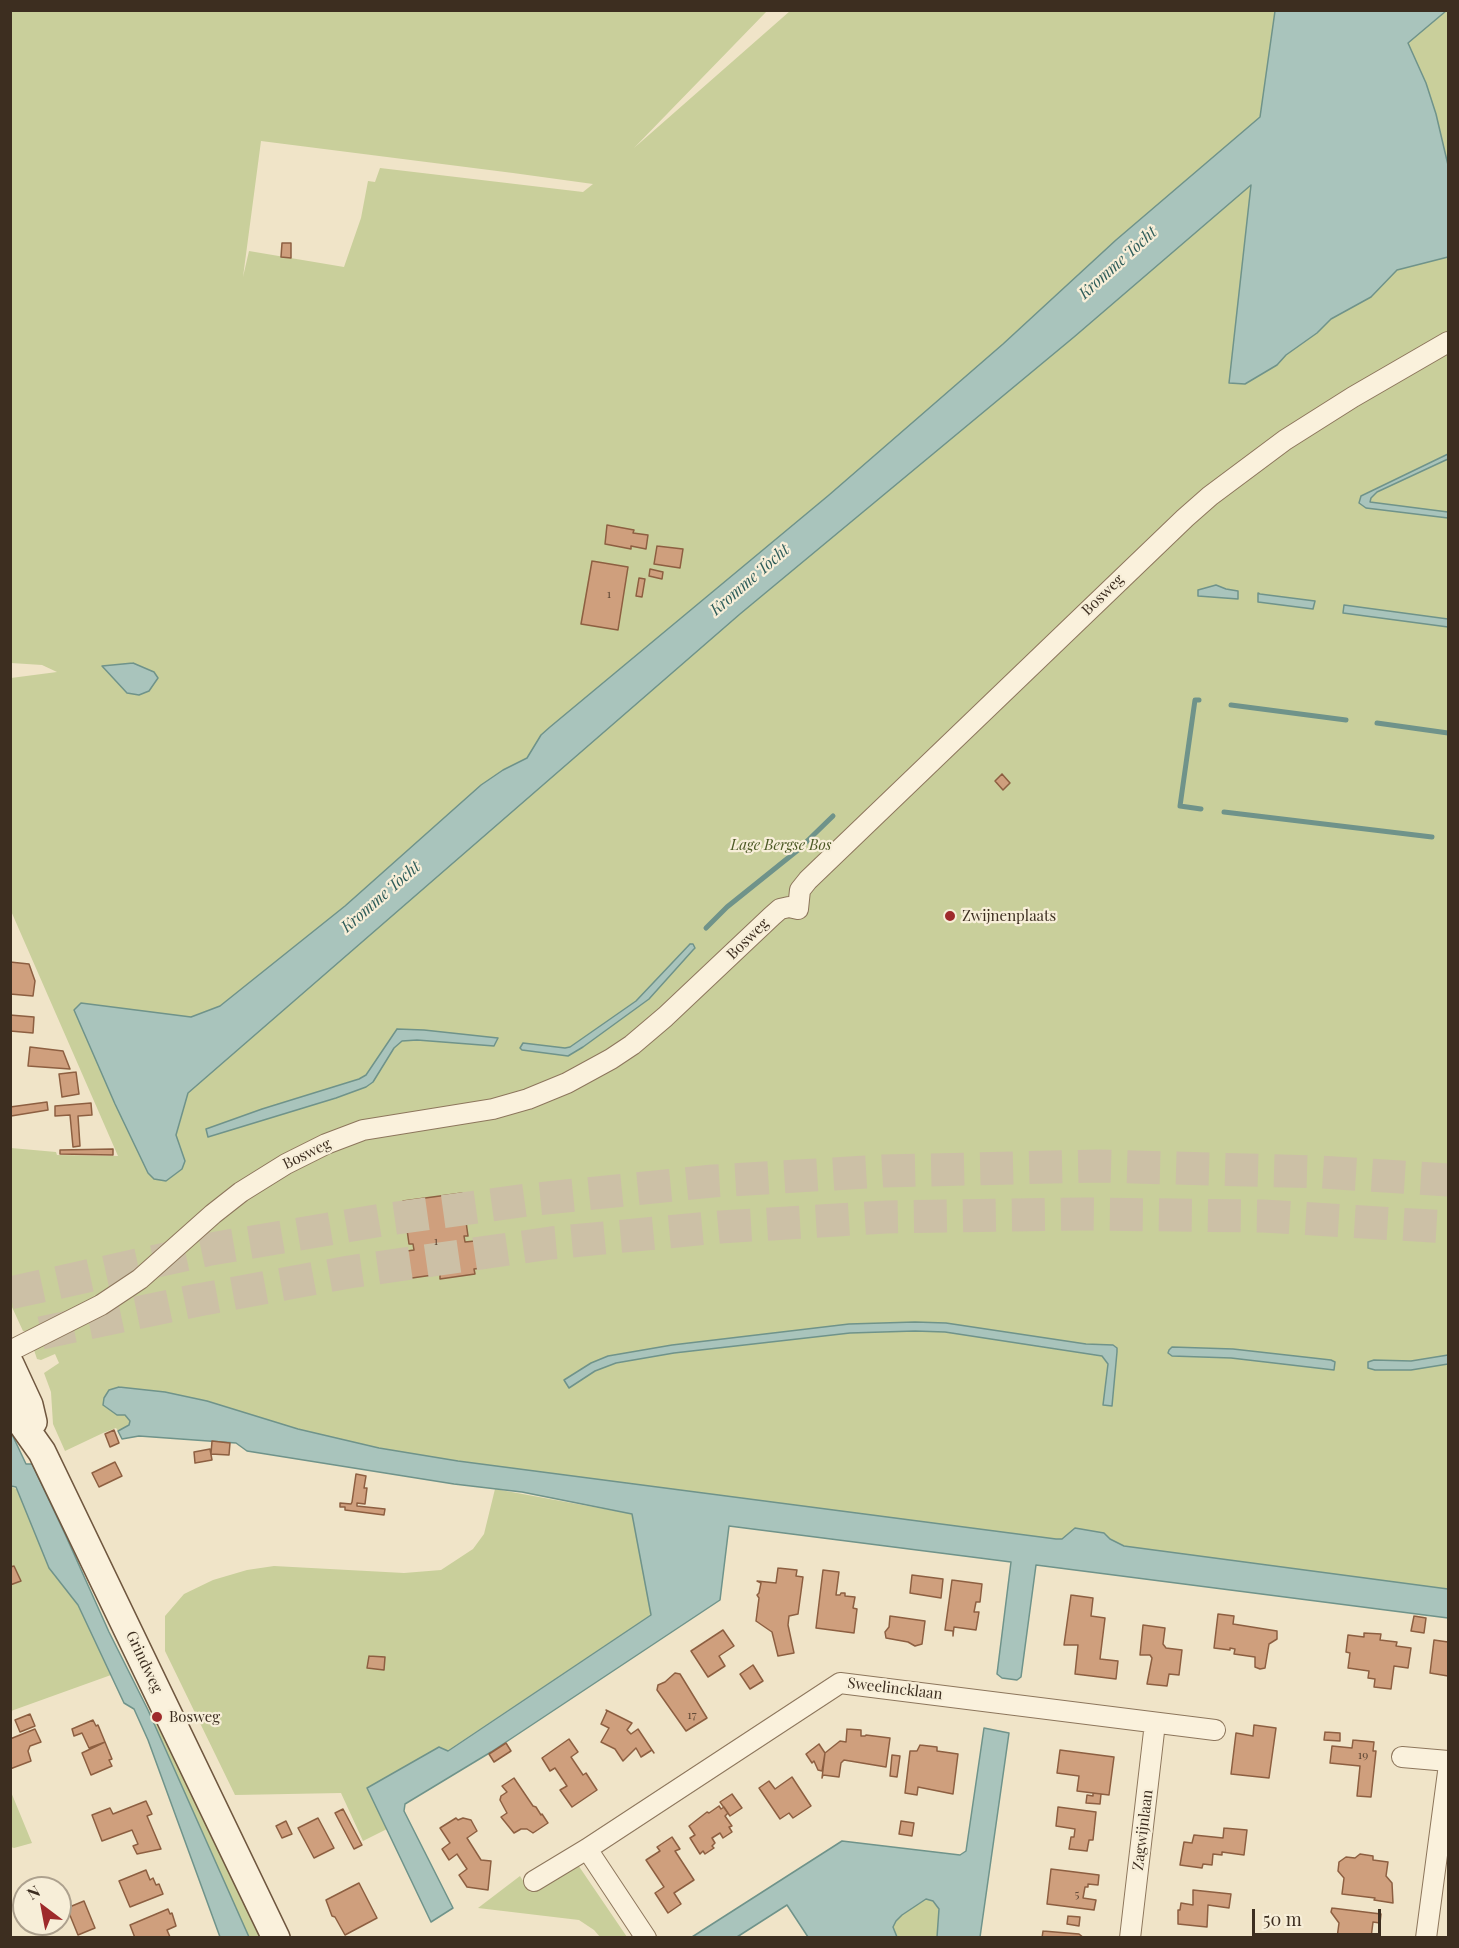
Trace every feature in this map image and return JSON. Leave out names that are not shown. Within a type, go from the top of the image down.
[{"type":"street","name":"Bosweg","points":[[10,1351],[101,1305],[140,1279],[241,1192],[286,1164],[326,1144],[363,1130],[493,1109],[528,1099],[567,1083],[632,1045],[665,1017],[771,916],[780,909],[789,907],[798,909],[801,890],[808,880],[1210,496],[1285,440],[1353,397],[1449,342]]},
{"type":"street","name":"Grindweg","points":[[10,1364],[28,1405],[42,1452],[276,1938]]},
{"type":"street","name":"Grindweg","points":[[10,1402],[18,1418],[42,1452]]},
{"type":"street","name":"Sweelincklaan","points":[[534,1881],[587,1849],[840,1683],[1215,1730]]},
{"type":"street","name":"Zagwijnlaan","points":[[1130,1938],[1155,1723]]},
{"type":"street","points":[[1402,1757],[1449,1761]]},
{"type":"street","points":[[1425,1938],[1449,1772]]},
{"type":"street","points":[[587,1849],[646,1938]]},
{"type":"green space","name":"Lage Bergse Bos","points":[[10,11],[767,11],[634,148],[790,11],[1448,11],[1448,1596],[664,1504],[125,1415],[130,1421],[129,1425],[118,1431],[116,1428],[103,1433],[65,1451],[53,1424],[51,1392],[44,1373],[59,1363],[55,1354],[41,1360],[37,1359],[28,1332],[23,1331],[11,1305],[11,1148],[56,1152],[57,1155],[118,1156],[11,911],[11,678],[57,672],[42,665],[11,663]],"holes":[[[261,141],[593,184],[583,192],[380,168],[375,182],[368,181],[361,218],[344,267],[249,251],[243,277]]]},
{"type":"green space","points":[[10,1486],[18,1490],[49,1568],[78,1605],[111,1675],[11,1711],[11,1585],[21,1581],[14,1566],[11,1567]]},
{"type":"green space","points":[[495,1489],[632,1514],[651,1615],[447,1751],[439,1747],[367,1788],[387,1829],[363,1841],[341,1793],[235,1795],[165,1651],[165,1616],[184,1594],[213,1580],[247,1570],[274,1566],[404,1573],[441,1570],[473,1549],[484,1534]]},
{"type":"green space","points":[[148,1710],[170,1749],[264,1937],[249,1937]]},
{"type":"green space","points":[[11,1792],[32,1843],[14,1848],[11,1847]]},
{"type":"green space","points":[[576,1862],[627,1937],[600,1937],[579,1920],[478,1908],[520,1876],[530,1892]]},
{"type":"green space","points":[[926,1899],[933,1901],[939,1909],[937,1937],[897,1937],[893,1927],[896,1921]]},
{"type":"water","name":"Kromme Tocht","points":[[1275,11],[1446,11],[1408,43],[1426,83],[1448,165],[1448,257],[1397,270],[1371,297],[1331,319],[1277,365],[1245,384],[1229,383],[1251,185],[1074,337],[740,614],[188,1093],[176,1135],[185,1161],[182,1169],[166,1181],[154,1179],[148,1173],[115,1104],[74,1010],[81,1003],[191,1017],[220,1006],[345,906],[481,785],[527,758],[541,735],[550,727],[829,495],[1003,344],[1116,240],[1260,117]]},
{"type":"water","points":[[1448,454],[1448,459],[1377,492],[1370,502],[1448,512],[1448,518],[1366,508],[1359,503],[1361,496]]},
{"type":"water","points":[[1216,585],[1238,591],[1238,599],[1198,596],[1198,590]]},
{"type":"water","points":[[1258,593],[1315,601],[1313,609],[1258,602]]},
{"type":"water","points":[[1344,605],[1448,619],[1448,627],[1343,613]]},
{"type":"water","points":[[133,663],[154,672],[158,678],[149,691],[139,695],[127,693],[102,666]]},
{"type":"water","points":[[690,944],[693,944],[695,948],[649,999],[583,1047],[568,1056],[520,1048],[523,1043],[570,1047],[636,1001]]},
{"type":"water","points":[[397,1029],[498,1038],[494,1046],[417,1040],[402,1041],[394,1048],[373,1082],[366,1087],[208,1137],[206,1129],[366,1075]]},
{"type":"water","points":[[946,1323],[1086,1344],[1113,1345],[1117,1348],[1117,1352],[1112,1406],[1103,1405],[1108,1364],[1102,1356],[945,1332],[850,1333],[674,1353],[616,1363],[595,1371],[569,1388],[564,1380],[591,1363],[608,1356],[672,1345],[849,1324]]},
{"type":"water","points":[[1172,1347],[1233,1349],[1335,1362],[1334,1370],[1231,1358],[1172,1356],[1168,1353]]},
{"type":"water","points":[[1448,1355],[1448,1364],[1411,1370],[1368,1368],[1368,1362],[1374,1360],[1411,1361]]},
{"type":"water","points":[[119,1387],[165,1392],[207,1401],[298,1429],[379,1448],[458,1461],[1056,1539],[1062,1539],[1075,1528],[1104,1533],[1124,1546],[1448,1589],[1448,1618],[1036,1565],[1021,1677],[1017,1680],[1002,1678],[997,1674],[1011,1562],[729,1526],[720,1600],[491,1752],[405,1804],[404,1811],[453,1908],[431,1922],[367,1788],[439,1747],[448,1751],[651,1615],[632,1514],[522,1492],[454,1484],[247,1451],[236,1443],[139,1436],[122,1439],[118,1431],[129,1425],[130,1421],[125,1415],[117,1415],[103,1405],[109,1390]]},
{"type":"water","points":[[10,1430],[26,1464],[32,1464],[109,1632],[148,1710],[249,1937],[220,1937],[148,1740],[134,1709],[124,1703],[78,1605],[49,1568],[16,1487],[11,1486]]},
{"type":"water","points":[[984,1728],[1009,1733],[980,1937],[937,1937],[939,1909],[933,1901],[926,1899],[896,1921],[893,1927],[897,1937],[808,1937],[787,1905],[737,1937],[692,1937],[842,1841],[960,1855],[966,1851]]},
{"type":"building","points":[[282,243],[291,243],[291,258],[281,257]]},
{"type":"building","points":[[607,525],[648,535],[646,549],[631,546],[631,549],[605,544]]},
{"type":"building","points":[[657,546],[683,549],[680,568],[654,564]]},
{"type":"building","points":[[592,561],[628,567],[618,630],[581,624]]},
{"type":"building","points":[[650,569],[663,572],[662,579],[649,576]]},
{"type":"building","points":[[639,578],[645,579],[642,597],[636,596]]},
{"type":"building","points":[[1002,774],[1010,783],[1003,790],[995,781]]},
{"type":"building","points":[[10,962],[29,964],[35,981],[33,996],[10,994]]},
{"type":"building","points":[[10,1015],[34,1017],[33,1033],[10,1031]]},
{"type":"building","points":[[30,1047],[63,1051],[70,1069],[28,1066]]},
{"type":"building","points":[[76,1072],[79,1094],[62,1097],[59,1074]]},
{"type":"building","points":[[47,1102],[48,1110],[11,1116],[10,1107]]},
{"type":"building","points":[[91,1103],[92,1115],[78,1116],[80,1146],[73,1147],[70,1115],[55,1116],[55,1106]]},
{"type":"building","points":[[113,1149],[113,1155],[60,1154],[60,1150]]},
{"type":"building","points":[[462,1193],[468,1236],[464,1236],[465,1242],[485,1240],[489,1267],[474,1269],[475,1274],[440,1279],[440,1274],[405,1279],[400,1252],[414,1250],[413,1244],[409,1244],[403,1201]]},
{"type":"building","points":[[114,1430],[119,1443],[110,1447],[105,1434]]},
{"type":"building","points":[[212,1441],[230,1443],[229,1455],[211,1454]]},
{"type":"building","points":[[210,1449],[212,1460],[195,1463],[194,1452]]},
{"type":"building","points":[[115,1462],[122,1476],[99,1487],[92,1473]]},
{"type":"building","points":[[356,1474],[366,1476],[364,1488],[367,1488],[365,1504],[357,1503],[357,1506],[385,1509],[384,1515],[345,1510],[345,1507],[340,1507],[340,1503],[351,1504],[352,1502]]},
{"type":"building","points":[[14,1566],[21,1581],[10,1585],[10,1567]]},
{"type":"building","points":[[778,1568],[797,1570],[796,1576],[803,1577],[798,1614],[789,1616],[788,1625],[794,1653],[778,1656],[772,1632],[756,1621],[759,1598],[757,1595],[761,1583],[757,1581],[776,1583]]},
{"type":"building","points":[[823,1570],[839,1572],[836,1595],[845,1593],[845,1596],[855,1597],[853,1608],[857,1609],[854,1633],[816,1628]]},
{"type":"building","points":[[912,1575],[943,1579],[941,1598],[910,1593]]},
{"type":"building","points":[[952,1580],[982,1584],[980,1602],[976,1602],[974,1612],[979,1612],[976,1630],[954,1627],[953,1636],[953,1631],[945,1630]]},
{"type":"building","points":[[1071,1595],[1093,1598],[1091,1616],[1105,1618],[1100,1659],[1118,1661],[1116,1679],[1075,1674],[1078,1645],[1064,1645]]},
{"type":"building","points":[[1218,1614],[1234,1616],[1233,1624],[1277,1631],[1277,1639],[1269,1644],[1265,1668],[1255,1667],[1255,1657],[1234,1654],[1235,1649],[1214,1648]]},
{"type":"building","points":[[890,1616],[925,1621],[922,1644],[915,1646],[908,1642],[886,1638],[885,1632],[889,1627]]},
{"type":"building","points":[[1414,1616],[1426,1618],[1424,1633],[1411,1631]]},
{"type":"building","points":[[1143,1625],[1165,1628],[1163,1644],[1166,1648],[1182,1650],[1179,1675],[1169,1674],[1167,1686],[1147,1684],[1152,1658],[1150,1655],[1140,1655]]},
{"type":"building","points":[[723,1630],[734,1646],[719,1656],[725,1666],[708,1677],[691,1651]]},
{"type":"building","points":[[1364,1633],[1381,1634],[1380,1640],[1397,1642],[1396,1646],[1411,1648],[1408,1668],[1394,1666],[1391,1689],[1374,1687],[1375,1679],[1368,1678],[1369,1671],[1348,1668],[1350,1653],[1346,1652],[1348,1635],[1364,1637]]},
{"type":"building","points":[[1434,1640],[1448,1642],[1448,1676],[1430,1673]]},
{"type":"building","points":[[369,1656],[385,1657],[384,1670],[367,1668]]},
{"type":"building","points":[[753,1665],[763,1681],[750,1689],[740,1674]]},
{"type":"building","points":[[675,1673],[680,1674],[707,1718],[686,1731],[657,1690],[658,1685]]},
{"type":"building","points":[[606,1710],[632,1723],[627,1730],[631,1734],[638,1729],[652,1750],[641,1757],[636,1748],[623,1761],[615,1749],[601,1742],[609,1728],[601,1724]]},
{"type":"building","points":[[30,1714],[35,1726],[20,1732],[15,1720]]},
{"type":"building","points":[[93,1720],[96,1726],[98,1725],[105,1742],[89,1748],[82,1733],[74,1736],[72,1729]]},
{"type":"building","points":[[1254,1725],[1276,1728],[1269,1778],[1231,1774],[1236,1733],[1253,1736]]},
{"type":"building","points":[[35,1729],[41,1742],[30,1746],[28,1751],[31,1761],[10,1769],[10,1739]]},
{"type":"building","points":[[847,1729],[861,1730],[861,1736],[890,1738],[886,1767],[844,1760],[841,1763],[839,1777],[823,1775],[822,1778],[825,1753],[840,1741],[846,1742]]},
{"type":"building","points":[[1325,1732],[1340,1733],[1340,1741],[1324,1740]]},
{"type":"building","points":[[569,1739],[578,1752],[571,1757],[583,1775],[586,1773],[597,1790],[572,1807],[560,1790],[567,1786],[555,1768],[550,1771],[542,1758]]},
{"type":"building","points":[[1353,1740],[1374,1742],[1373,1751],[1376,1751],[1371,1797],[1357,1796],[1360,1766],[1330,1763],[1332,1746],[1352,1748]]},
{"type":"building","points":[[105,1742],[112,1759],[109,1760],[112,1766],[91,1775],[82,1753]]},
{"type":"building","points":[[506,1743],[511,1751],[494,1762],[489,1754]]},
{"type":"building","points":[[819,1744],[825,1753],[822,1771],[818,1770],[814,1761],[812,1763],[806,1754]]},
{"type":"building","points":[[920,1745],[937,1747],[937,1751],[958,1754],[953,1794],[918,1787],[917,1795],[905,1793],[910,1751],[917,1751]]},
{"type":"building","points":[[1060,1750],[1114,1757],[1109,1795],[1077,1791],[1079,1776],[1057,1773]]},
{"type":"building","points":[[892,1755],[900,1756],[897,1777],[890,1776]]},
{"type":"building","points":[[792,1777],[811,1806],[793,1818],[789,1813],[780,1819],[759,1788],[769,1781],[775,1789]]},
{"type":"building","points":[[514,1778],[548,1823],[533,1833],[527,1829],[521,1829],[514,1833],[501,1817],[507,1813],[500,1800],[501,1796],[507,1792],[502,1786]]},
{"type":"building","points":[[1093,1793],[1101,1794],[1100,1804],[1086,1803],[1087,1795],[1093,1796]]},
{"type":"building","points":[[732,1794],[742,1808],[730,1816],[720,1802]]},
{"type":"building","points":[[146,1801],[152,1814],[147,1816],[161,1849],[137,1854],[133,1846],[138,1844],[132,1830],[102,1841],[92,1815],[110,1808],[113,1814]]},
{"type":"building","points":[[719,1806],[721,1809],[724,1807],[728,1813],[725,1816],[732,1826],[729,1827],[732,1832],[723,1838],[720,1833],[712,1838],[715,1843],[712,1846],[714,1848],[705,1854],[703,1851],[700,1854],[690,1838],[695,1835],[689,1826]]},
{"type":"building","points":[[1058,1807],[1096,1812],[1093,1840],[1089,1840],[1087,1851],[1069,1849],[1075,1829],[1056,1826]]},
{"type":"building","points":[[343,1809],[362,1845],[354,1849],[335,1813]]},
{"type":"building","points":[[318,1818],[334,1848],[314,1858],[298,1828]]},
{"type":"building","points":[[456,1818],[471,1820],[477,1831],[467,1838],[481,1860],[491,1861],[488,1890],[467,1887],[459,1875],[467,1869],[457,1854],[449,1860],[442,1849],[450,1843],[440,1828]]},
{"type":"building","points":[[286,1821],[292,1834],[282,1838],[276,1826]]},
{"type":"building","points":[[901,1821],[914,1823],[912,1836],[899,1834]]},
{"type":"building","points":[[1224,1828],[1247,1830],[1244,1855],[1222,1852],[1222,1855],[1213,1854],[1212,1865],[1203,1864],[1202,1868],[1180,1865],[1184,1842],[1192,1843],[1194,1835],[1223,1838]]},
{"type":"building","points":[[672,1837],[680,1849],[675,1851],[694,1880],[674,1893],[681,1904],[668,1913],[655,1893],[664,1887],[646,1860],[660,1851],[657,1847]]},
{"type":"building","points":[[1360,1854],[1373,1856],[1373,1860],[1388,1862],[1386,1876],[1392,1883],[1393,1903],[1342,1894],[1344,1878],[1338,1871],[1339,1862],[1346,1857],[1355,1858]]},
{"type":"building","points":[[1051,1869],[1099,1875],[1098,1885],[1088,1884],[1088,1887],[1085,1887],[1083,1898],[1096,1900],[1094,1910],[1047,1904]]},
{"type":"building","points":[[146,1870],[150,1880],[153,1878],[156,1885],[159,1884],[163,1894],[130,1907],[119,1881]]},
{"type":"building","points":[[359,1883],[377,1918],[345,1935],[335,1917],[332,1916],[326,1900]]},
{"type":"building","points":[[1193,1890],[1231,1894],[1229,1908],[1208,1905],[1207,1927],[1178,1924],[1178,1910],[1180,1910],[1181,1903],[1193,1905]]},
{"type":"building","points":[[84,1901],[95,1928],[78,1935],[72,1920],[72,1906]]},
{"type":"building","points":[[1332,1908],[1381,1914],[1380,1923],[1373,1922],[1371,1938],[1337,1938],[1339,1923],[1331,1912]]},
{"type":"building","points":[[168,1909],[170,1914],[172,1913],[176,1926],[167,1930],[170,1937],[135,1938],[130,1925]]},
{"type":"building","points":[[1068,1916],[1080,1917],[1079,1926],[1067,1924]]},
{"type":"building","points":[[1043,1931],[1079,1934],[1084,1938],[1042,1938]]},
{"type":"waterway","points":[[1199,700],[1195,700],[1180,806],[1201,809]]},
{"type":"waterway","points":[[1231,705],[1346,720]]},
{"type":"waterway","points":[[1377,723],[1448,733]]},
{"type":"waterway","points":[[1224,812],[1432,837]]},
{"type":"waterway","points":[[706,928],[727,907],[798,850],[833,816]]},
{"type":"tunnel","points":[[10,1293],[211,1249],[382,1220],[527,1200],[713,1181],[883,1171],[1099,1166],[1321,1172],[1448,1180]]},
{"type":"tunnel","points":[[41,1333],[198,1300],[349,1272],[551,1243],[720,1227],[886,1217],[1083,1214],[1263,1216],[1448,1227]]},
{"type":"place","name":"Zwijnenplaats","points":[[950,916]]},
{"type":"place","name":"Bosweg","points":[[157,1717]]}]
